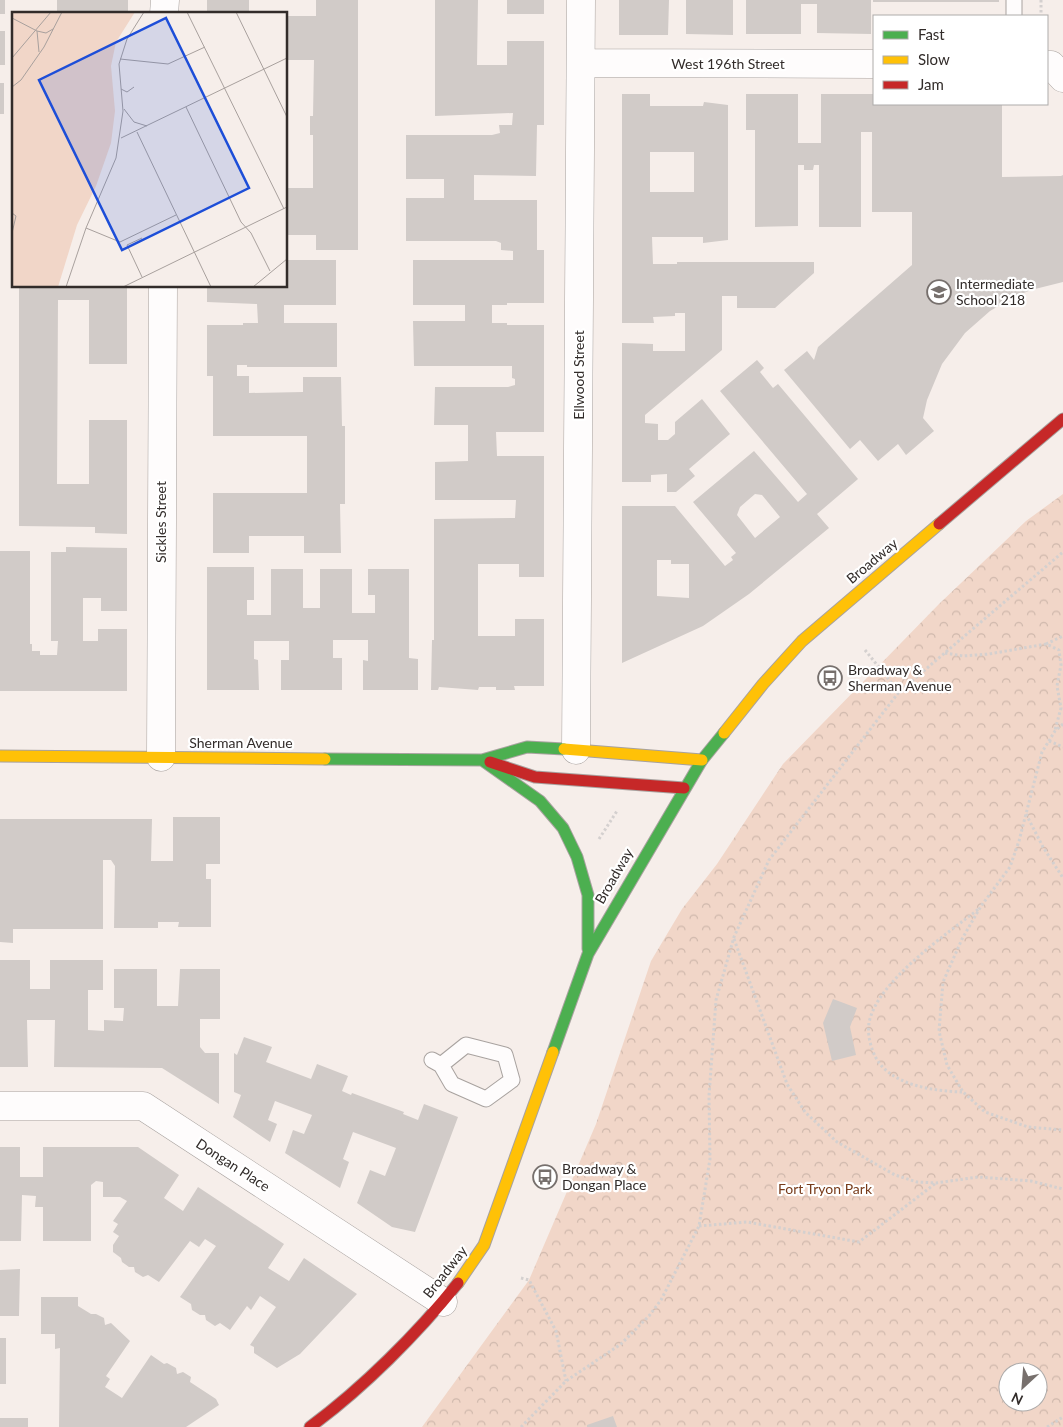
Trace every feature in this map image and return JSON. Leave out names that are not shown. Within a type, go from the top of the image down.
[{"type":"main road","name":"Broadway","points":[[310,1427],[345,1400],[443,1302],[470,1268],[484,1245],[588,954],[702,760],[763,684],[802,641],[1063,419]]},
{"type":"main road","name":"Sherman Avenue","points":[[0,756],[482,760],[527,747],[702,760]]},
{"type":"main road","name":"Sherman Avenue","points":[[482,760],[535,777],[684,788]]},
{"type":"main road","points":[[482,760],[503,777],[528,791],[547,808],[563,828],[577,857],[588,895],[588,954]]},
{"type":"street","name":"Ellwood Street","points":[[576,750],[581,0]]},
{"type":"street","name":"West 196th Street","points":[[581,63],[873,64]]},
{"type":"street","points":[[1048,65],[1051,65],[1063,78]]},
{"type":"street","name":"Sickles Street","points":[[161,757],[163,288]]},
{"type":"street","name":"Dongan Place","points":[[0,1106],[142,1106],[443,1302]]},
{"type":"lane","points":[[1014,0],[1014,15]]},
{"type":"lane","points":[[512,1080],[486,1099],[452,1084],[437,1062],[466,1045],[505,1055],[512,1080],[538,1092]]},
{"type":"path","points":[[1041,0],[1041,15]]},
{"type":"path","points":[[521,1427],[566,1381],[621,1344],[649,1316],[661,1300],[699,1226],[710,1159],[710,1096],[716,1000],[734,938],[770,860],[899,692],[1063,552]]},
{"type":"path","points":[[945,653],[964,656],[989,654],[1046,644],[1063,636]]},
{"type":"path","points":[[1046,644],[1059,650],[1061,666],[1058,686],[1061,708],[1055,731],[1042,752],[1010,866],[981,906],[962,939],[943,982],[939,1031],[947,1065],[963,1092],[985,1112],[1028,1127],[1063,1130]]},
{"type":"path","points":[[865,650],[899,692]]},
{"type":"path","points":[[1055,731],[1063,724]]},
{"type":"path","points":[[1049,741],[1063,747]]},
{"type":"path","points":[[595,845],[621,804]]},
{"type":"path","points":[[1026,813],[1042,848],[1063,878]]},
{"type":"path","points":[[963,1092],[935,1091],[902,1080],[881,1067],[871,1048],[868,1024],[877,1001],[898,976],[920,955],[981,906]]},
{"type":"path","points":[[734,938],[786,1084],[805,1112],[837,1142],[896,1175],[917,1182],[936,1183],[978,1177],[1031,1182],[1063,1189]]},
{"type":"path","points":[[699,1226],[747,1222],[859,1242],[936,1183]]},
{"type":"path","points":[[521,1278],[529,1280],[556,1331],[566,1381]]},
{"type":"path","points":[[1047,1427],[1063,1417]]},
{"type":"green space","name":"Fort Tryon Park","points":[[1063,494],[1063,1427],[422,1427],[529,1280],[596,1124],[651,961],[682,909],[717,864],[783,764],[939,604],[1026,521]]},
{"type":"building","points":[[0,0],[5,0],[5,14],[0,14]]},
{"type":"building","points":[[57,0],[128,0],[128,12],[57,12]]},
{"type":"building","points":[[207,0],[249,0],[249,12],[207,12]]},
{"type":"building","points":[[316,0],[358,0],[358,250],[316,250],[316,235],[288,235],[288,188],[313,188],[313,135],[310,135],[310,116],[313,116],[314,60],[288,60],[288,16],[316,16]]},
{"type":"building","points":[[435,0],[478,0],[477,65],[507,65],[507,41],[544,41],[544,125],[537,125],[536,176],[474,175],[474,200],[537,200],[537,250],[544,250],[544,303],[492,305],[492,323],[544,325],[544,432],[496,432],[497,456],[544,456],[544,577],[519,577],[519,564],[478,564],[478,636],[515,636],[515,619],[544,619],[544,686],[514,686],[515,690],[496,690],[496,687],[479,687],[478,690],[439,687],[438,690],[431,690],[432,640],[434,640],[434,519],[515,518],[516,500],[435,500],[435,462],[468,461],[468,425],[434,425],[435,387],[508,387],[515,385],[515,379],[512,378],[512,366],[414,366],[413,321],[465,321],[465,305],[413,305],[413,260],[513,260],[513,251],[501,250],[501,243],[496,241],[406,241],[406,198],[444,198],[444,179],[406,179],[406,135],[492,135],[500,133],[499,125],[512,125],[513,113],[435,116]]},
{"type":"building","points":[[507,0],[544,0],[544,14],[507,14]]},
{"type":"building","points":[[619,0],[669,0],[668,35],[619,35]]},
{"type":"building","points":[[686,0],[733,0],[733,35],[686,34]]},
{"type":"building","points":[[746,0],[871,0],[871,34],[817,33],[817,4],[801,4],[801,34],[746,34]]},
{"type":"building","points":[[873,0],[999,0],[999,2],[873,2]]},
{"type":"building","points":[[0,31],[5,31],[5,65],[0,65]]},
{"type":"building","points":[[0,83],[4,83],[4,114],[0,114]]},
{"type":"building","points":[[622,94],[650,94],[650,106],[703,106],[704,102],[728,105],[728,240],[703,243],[703,237],[652,237],[653,264],[677,264],[677,262],[814,262],[814,273],[775,308],[737,308],[737,296],[722,296],[722,350],[645,415],[645,423],[658,424],[658,440],[668,440],[675,434],[675,422],[702,399],[730,434],[689,469],[695,476],[676,492],[667,492],[667,474],[651,475],[651,482],[622,482],[622,343],[653,344],[653,351],[685,351],[685,313],[675,313],[675,316],[653,317],[654,323],[622,323]],"holes":[[[650,152],[694,152],[694,192],[650,192]]]},
{"type":"building","name":"Intermediate School 218","points":[[746,94],[798,94],[798,143],[821,143],[821,94],[873,94],[873,105],[1002,105],[1002,177],[1063,175],[1063,282],[1031,290],[1012,298],[990,311],[965,333],[942,364],[927,400],[923,418],[934,431],[906,455],[898,444],[878,461],[860,440],[850,449],[784,370],[807,351],[814,360],[818,347],[912,265],[912,212],[872,212],[872,132],[861,132],[861,227],[819,227],[819,165],[814,165],[813,170],[804,170],[804,165],[798,165],[798,226],[755,227],[755,130],[746,130]]},
{"type":"building","points":[[288,260],[336,260],[336,305],[284,305],[284,323],[337,323],[337,367],[247,367],[247,365],[237,365],[237,376],[249,376],[249,393],[303,392],[303,377],[341,377],[342,426],[345,426],[345,504],[340,504],[341,553],[304,553],[304,536],[249,536],[249,553],[213,553],[213,493],[307,493],[307,436],[213,436],[213,376],[207,376],[207,325],[258,323],[257,304],[207,302],[207,288],[288,288]]},
{"type":"building","points":[[19,288],[127,288],[127,364],[89,364],[89,300],[58,300],[57,484],[89,484],[89,420],[127,420],[127,534],[95,533],[95,527],[19,526]]},
{"type":"building","points":[[757,360],[764,368],[760,372],[773,388],[778,384],[858,479],[817,514],[829,528],[749,594],[703,626],[622,663],[622,506],[675,506],[725,566],[733,560],[731,557],[736,553],[693,502],[754,451],[798,502],[807,494],[720,391]],"holes":[[[755,494],[762,495],[780,517],[755,538],[737,515],[740,507]],[[657,560],[671,560],[671,564],[689,564],[689,598],[657,596]]]},
{"type":"building","points":[[66,547],[127,548],[127,611],[101,611],[101,598],[83,598],[83,641],[98,641],[98,629],[127,629],[127,691],[0,691],[0,551],[30,551],[30,644],[32,644],[32,651],[40,651],[40,655],[57,655],[58,641],[51,641],[51,552],[66,552]]},
{"type":"building","points":[[207,567],[254,567],[254,600],[247,600],[247,615],[271,615],[271,569],[303,569],[303,608],[320,608],[320,569],[352,569],[352,613],[375,613],[375,595],[368,595],[368,569],[409,569],[409,658],[418,659],[418,690],[363,690],[363,660],[368,661],[368,640],[333,640],[333,658],[342,658],[342,690],[281,690],[281,660],[289,660],[289,641],[254,641],[254,659],[258,660],[259,690],[207,690]]},
{"type":"building","points":[[173,817],[220,817],[220,864],[206,864],[206,879],[211,879],[211,927],[178,927],[179,922],[158,922],[158,928],[114,928],[115,866],[111,860],[103,860],[103,929],[13,929],[13,943],[0,942],[0,819],[152,819],[151,861],[173,861]]},
{"type":"building","points":[[0,960],[30,960],[30,989],[50,989],[50,960],[103,960],[103,990],[88,990],[88,1030],[104,1031],[104,1020],[123,1021],[124,1008],[114,1008],[114,969],[157,969],[157,1006],[178,1006],[180,969],[220,969],[220,1019],[200,1019],[200,1047],[205,1053],[219,1053],[219,1104],[162,1068],[54,1067],[55,1020],[27,1020],[28,1067],[0,1067]]},
{"type":"building","points":[[833,999],[857,1008],[850,1027],[856,1055],[832,1061],[823,1023]]},
{"type":"building","points":[[244,1037],[272,1047],[266,1062],[311,1079],[317,1064],[348,1076],[342,1091],[351,1095],[352,1093],[404,1112],[403,1114],[418,1120],[424,1104],[458,1117],[415,1232],[392,1227],[357,1203],[370,1170],[385,1176],[396,1148],[353,1132],[343,1159],[349,1162],[340,1188],[285,1153],[293,1130],[304,1134],[312,1115],[275,1101],[268,1120],[277,1124],[270,1142],[233,1117],[241,1095],[234,1092],[234,1053],[237,1055]]},
{"type":"building","points":[[0,1147],[20,1147],[20,1177],[43,1177],[43,1147],[138,1147],[179,1175],[164,1198],[183,1211],[198,1187],[284,1244],[268,1268],[289,1281],[304,1258],[357,1294],[300,1354],[277,1368],[254,1353],[254,1347],[250,1345],[276,1307],[260,1296],[251,1310],[247,1306],[230,1330],[220,1323],[215,1326],[206,1320],[205,1315],[200,1315],[192,1310],[191,1304],[180,1297],[216,1246],[205,1239],[199,1247],[190,1241],[159,1282],[148,1275],[143,1277],[135,1272],[134,1267],[129,1267],[122,1262],[121,1258],[113,1252],[113,1245],[119,1236],[113,1232],[118,1224],[113,1221],[127,1201],[120,1197],[103,1197],[103,1182],[96,1181],[91,1185],[91,1241],[43,1241],[43,1207],[35,1207],[36,1196],[22,1195],[21,1241],[0,1241]]},
{"type":"building","points":[[20,1269],[19,1316],[0,1316],[0,1270]]},
{"type":"building","points":[[41,1297],[78,1297],[78,1306],[91,1314],[104,1318],[105,1325],[111,1323],[130,1341],[106,1376],[110,1379],[105,1387],[122,1398],[151,1355],[164,1364],[167,1363],[176,1368],[177,1374],[183,1372],[191,1377],[190,1382],[216,1399],[219,1405],[186,1427],[59,1427],[60,1348],[55,1349],[55,1334],[41,1334]]},
{"type":"building","points":[[0,1338],[6,1338],[6,1384],[0,1384]]},
{"type":"building","points":[[613,1416],[617,1427],[587,1427],[587,1425]]},
{"type":"building","points":[[0,1418],[28,1418],[28,1427],[0,1427]]},
{"type":"traffic: fast","points":[[553,1052],[588,954],[702,760],[724,733]]},
{"type":"traffic: fast","points":[[325,759],[482,760],[527,747],[564,749]]},
{"type":"traffic: fast","points":[[482,760],[540,801],[563,828],[577,857],[588,895],[588,949]]},
{"type":"traffic: slow","points":[[724,733],[763,684],[802,641],[939,524]]},
{"type":"traffic: slow","points":[[564,749],[702,760]]},
{"type":"traffic: slow","points":[[0,756],[325,759]]},
{"type":"traffic: slow","points":[[458,1283],[484,1245],[553,1052]]},
{"type":"traffic: jam","points":[[939,524],[1063,419]]},
{"type":"traffic: jam","points":[[490,762],[535,777],[684,788]]},
{"type":"traffic: jam","points":[[310,1427],[350,1395],[388,1360],[425,1322],[458,1283]]},
{"type":"place","name":"Intermediate School 218","points":[[939,292]]},
{"type":"place","name":"Broadway & Sherman Avenue","points":[[830,678]]},
{"type":"place","name":"Broadway & Dongan Place","points":[[545,1177]]}]
